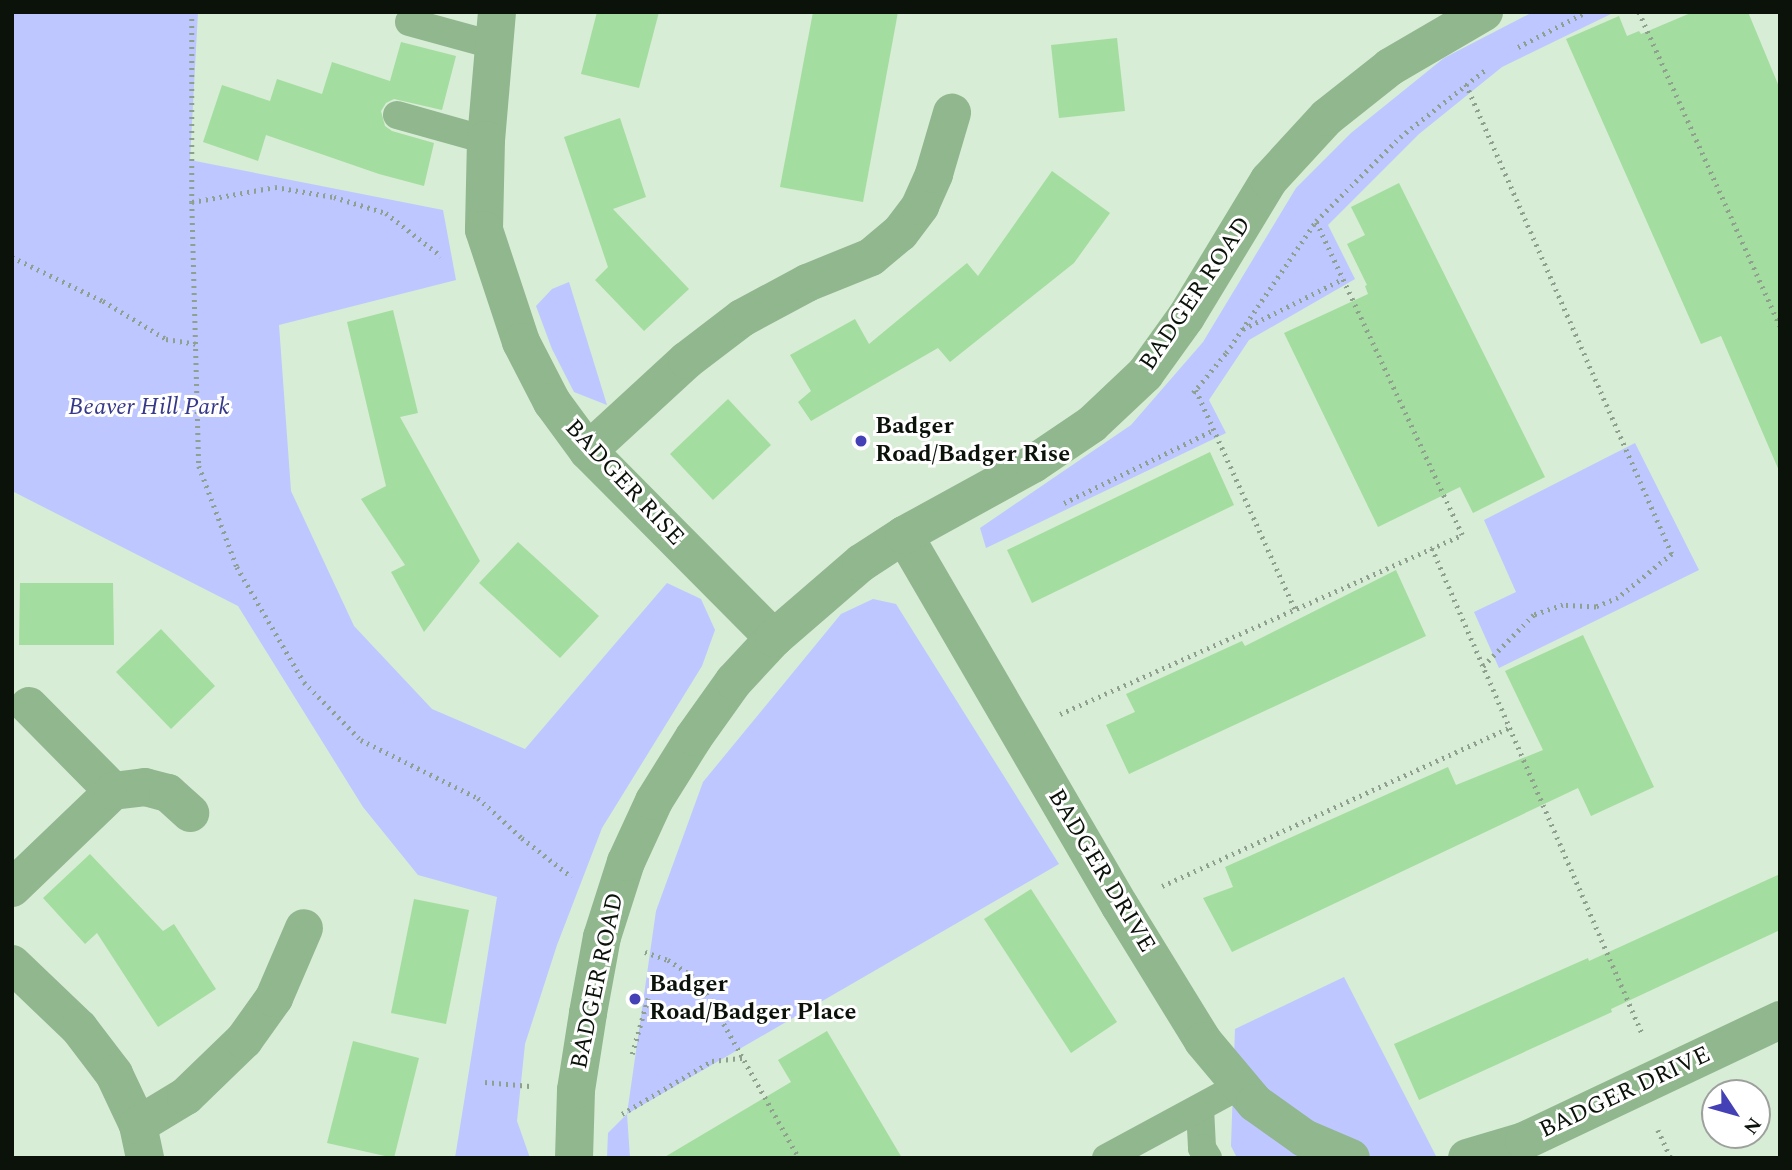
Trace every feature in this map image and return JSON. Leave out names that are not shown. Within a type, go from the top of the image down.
[{"type":"street","name":"BADGER ROAD","points":[[574,1154],[576,1090],[607,922],[625,862],[654,801],[694,737],[734,681],[774,638],[861,563],[904,535],[1033,464],[1092,425],[1145,374],[1186,317],[1269,180],[1327,117],[1390,66],[1484,12]]},
{"type":"street","name":"BADGER RISE","points":[[495,29],[486,140],[484,230],[521,342],[552,402],[588,451],[774,638]]},
{"type":"street","points":[[588,451],[687,360],[742,318],[807,283],[871,257],[900,233],[920,206],[934,174],[952,113]]},
{"type":"street","name":"BADGER DRIVE","points":[[904,535],[1120,906],[1203,1041],[1255,1102],[1304,1138],[1351,1158]]},
{"type":"street","points":[[29,706],[113,791]]},
{"type":"street","points":[[12,888],[113,791],[145,787],[168,793],[190,813]]},
{"type":"street","points":[[12,964],[79,1028],[114,1074],[141,1141],[244,1040],[274,998],[304,928]]},
{"type":"street","name":"BADGER DRIVE","points":[[1467,1158],[1524,1141],[1780,1020]]},
{"type":"lane","name":"BADGER RISE","points":[[409,22],[495,29]]},
{"type":"lane","points":[[397,115],[486,140]]},
{"type":"lane","points":[[1105,1158],[1241,1085]]},
{"type":"lane","points":[[1200,1108],[1202,1149],[1208,1158]]},
{"type":"path","points":[[192,12],[192,202],[199,466],[237,567],[304,682],[361,740],[478,798],[607,922],[700,981],[799,1158]]},
{"type":"path","points":[[1516,48],[1586,12]]},
{"type":"path","points":[[1639,12],[1780,326]]},
{"type":"path","points":[[1185,398],[1196,390],[1243,329],[1316,221],[1400,137],[1494,62]]},
{"type":"path","points":[[1466,84],[1672,554],[1618,598],[1596,607],[1563,605],[1534,615],[1482,668]]},
{"type":"path","points":[[192,202],[275,187],[334,197],[386,213],[452,263]]},
{"type":"path","points":[[1020,732],[1462,535],[1316,221]]},
{"type":"path","points":[[12,257],[103,301],[166,339],[197,344]]},
{"type":"path","points":[[1243,329],[1343,279]]},
{"type":"path","points":[[1196,390],[1296,608]]},
{"type":"path","points":[[1055,508],[1214,430]]},
{"type":"path","points":[[1432,548],[1661,1075]]},
{"type":"path","points":[[1120,906],[1509,728]]},
{"type":"path","points":[[630,1065],[648,998]]},
{"type":"path","points":[[574,1154],[623,1113],[712,1061],[743,1058]]},
{"type":"path","points":[[624,1105],[624,1124]]},
{"type":"green space","name":"Beaver Hill Park","points":[[12,12],[198,12],[190,160],[443,210],[456,280],[279,325],[291,491],[354,626],[432,709],[525,749],[667,583],[701,599],[715,630],[702,666],[602,828],[557,945],[525,1044],[517,1121],[530,1158],[455,1158],[497,897],[418,875],[363,807],[238,606],[12,491]]},
{"type":"green space","points":[[1533,12],[1615,12],[1502,67],[1419,134],[1328,225],[1355,279],[1249,340],[1209,400],[1226,433],[986,548],[980,528],[1131,425],[1203,342],[1296,188],[1351,133],[1444,58]]},
{"type":"green space","points":[[569,282],[607,405],[574,392],[552,349],[536,306],[552,289]]},
{"type":"green space","points":[[1635,443],[1699,570],[1499,668],[1474,612],[1516,592],[1484,520]]},
{"type":"green space","points":[[873,599],[896,604],[1059,864],[627,1114],[656,911],[703,782],[841,614]]},
{"type":"green space","points":[[1344,977],[1437,1158],[1237,1158],[1231,1146],[1235,1029]]},
{"type":"green space","points":[[627,1114],[630,1158],[607,1158],[608,1133]]},
{"type":"building","points":[[597,12],[659,12],[639,88],[581,74]]},
{"type":"building","points":[[813,12],[898,12],[863,202],[780,187]]},
{"type":"building","points":[[1693,12],[1748,12],[1780,89],[1780,473],[1721,336],[1701,344],[1566,39],[1619,16],[1627,36],[1639,31],[1641,34]]},
{"type":"building","points":[[1117,38],[1125,111],[1059,118],[1051,45]]},
{"type":"building","points":[[401,42],[456,56],[442,110],[394,99],[386,103],[381,111],[385,126],[392,131],[434,143],[424,186],[379,174],[266,135],[258,161],[203,142],[222,85],[270,101],[277,79],[322,94],[332,62],[390,81]]},
{"type":"building","points":[[620,118],[646,197],[613,209],[689,289],[644,331],[595,280],[608,267],[564,137]]},
{"type":"building","points":[[1052,171],[1110,213],[1074,263],[950,362],[938,348],[811,421],[798,402],[811,391],[790,355],[855,319],[869,344],[967,263],[978,276]]},
{"type":"building","points":[[1399,183],[1545,477],[1473,513],[1460,487],[1378,527],[1284,333],[1368,294],[1367,285],[1347,244],[1365,235],[1351,207]]},
{"type":"building","points":[[393,310],[418,413],[400,417],[480,561],[424,632],[391,572],[405,565],[361,499],[386,486],[347,322]]},
{"type":"building","points":[[728,399],[771,445],[713,500],[670,454]]},
{"type":"building","points":[[1210,452],[1234,505],[1032,603],[1007,550]]},
{"type":"building","points":[[518,542],[599,616],[560,658],[479,583]]},
{"type":"building","points":[[1396,570],[1426,636],[1129,774],[1106,725],[1135,712],[1126,694],[1242,641],[1245,646]]},
{"type":"building","points":[[20,583],[113,583],[114,645],[19,645]]},
{"type":"building","points":[[161,629],[215,686],[171,729],[116,672]]},
{"type":"building","points":[[1583,635],[1654,787],[1591,816],[1578,788],[1232,952],[1203,898],[1233,887],[1225,867],[1448,767],[1456,785],[1543,750],[1505,671]]},
{"type":"building","points":[[90,854],[163,931],[174,924],[216,989],[158,1027],[97,933],[85,944],[43,898]]},
{"type":"building","points":[[1780,874],[1780,930],[1611,1009],[1612,1012],[1419,1100],[1394,1044],[1588,958],[1589,961]]},
{"type":"building","points":[[1031,889],[1117,1022],[1071,1053],[984,919]]},
{"type":"building","points":[[414,899],[469,910],[446,1024],[391,1013]]},
{"type":"building","points":[[827,1031],[902,1158],[663,1158],[791,1082],[778,1060]]},
{"type":"building","points":[[353,1041],[419,1058],[394,1158],[327,1143]]},
{"type":"place","name":"Badger Road/Badger Rise","points":[[861,441]]},
{"type":"place","name":"Badger Road/Badger Place","points":[[635,999]]}]
